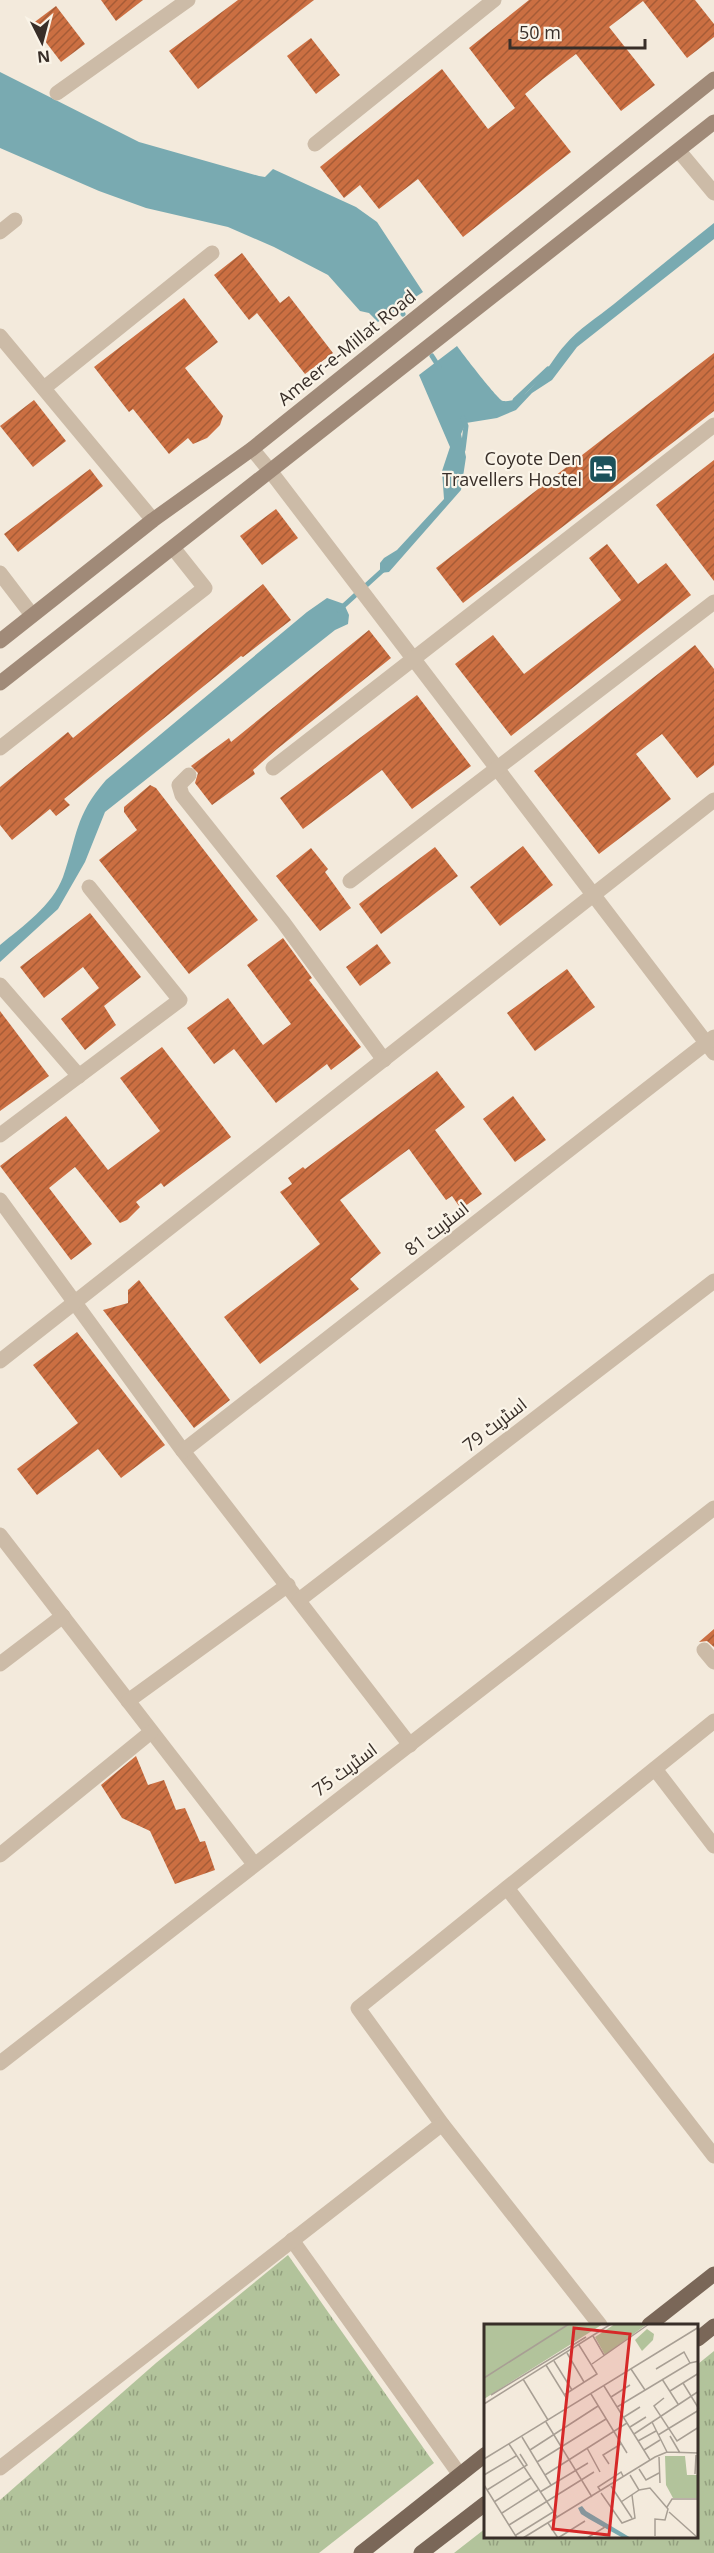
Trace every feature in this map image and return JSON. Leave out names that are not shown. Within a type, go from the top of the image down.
[{"type":"main road","name":"Ameer-e-Millat Road","points":[[0,641],[153,520],[252,448],[714,79]]},
{"type":"main road","points":[[0,683],[174,549],[434,340],[714,122]]},
{"type":"main road","points":[[650,2324],[714,2274]]},
{"type":"main road","points":[[699,2338],[714,2326]]},
{"type":"main road","points":[[361,2553],[484,2456]]},
{"type":"main road","points":[[421,2553],[484,2505]]},
{"type":"street","points":[[315,144],[494,0]]},
{"type":"street","points":[[57,93],[184,1]]},
{"type":"street","points":[[679,151],[714,192]]},
{"type":"street","points":[[0,232],[15,220]]},
{"type":"street","points":[[44,388],[212,253]]},
{"type":"street","points":[[0,336],[153,520]]},
{"type":"street","points":[[273,768],[714,425]]},
{"type":"street","points":[[252,448],[593,895],[711,1044]]},
{"type":"street","points":[[0,748],[205,588],[174,549]]},
{"type":"street","points":[[0,573],[33,615]]},
{"type":"street","points":[[350,881],[714,602]]},
{"type":"street","points":[[189,775],[179,784],[182,795],[283,922],[384,1059]]},
{"type":"street","points":[[0,1361],[714,800]]},
{"type":"street","points":[[0,1134],[180,999],[88,887]]},
{"type":"street","points":[[0,985],[79,1076]]},
{"type":"street","name":"اسٹریٹ 81","points":[[183,1451],[711,1044]]},
{"type":"street","points":[[0,1200],[183,1451],[410,1745]]},
{"type":"street","name":"اسٹریٹ 79","points":[[299,1600],[714,1281]]},
{"type":"street","name":"اسٹریٹ 75","points":[[0,2063],[714,1508]]},
{"type":"street","points":[[0,1535],[254,1864]]},
{"type":"street","points":[[128,1701],[288,1585]]},
{"type":"street","points":[[0,1664],[63,1616]]},
{"type":"street","points":[[599,2324],[442,2124],[358,2008],[714,1721]]},
{"type":"street","points":[[0,1855],[151,1732]]},
{"type":"street","points":[[655,1769],[714,1846]]},
{"type":"street","points":[[507,1888],[714,2157]]},
{"type":"street","points":[[0,2468],[442,2124]]},
{"type":"street","points":[[292,2240],[460,2475]]},
{"type":"green space","points":[[288,2255],[434,2463],[319,2553],[0,2553],[0,2500],[156,2363]]},
{"type":"green space","points":[[714,2351],[714,2553],[454,2553],[484,2530],[484,2538],[699,2538],[699,2363]]},
{"type":"water","points":[[0,72],[139,142],[259,176],[265,177],[273,169],[356,207],[377,222],[423,292],[378,322],[369,313],[360,311],[328,275],[274,247],[228,227],[146,208],[99,191],[0,148]]},
{"type":"water","points":[[714,223],[714,239],[577,347],[552,380],[532,393],[516,410],[497,418],[466,423],[461,434],[466,457],[461,490],[389,572],[380,573],[380,563],[384,558],[397,550],[444,499],[442,471],[450,447],[419,375],[457,346],[500,399],[513,400],[522,396],[531,389],[570,339]]},
{"type":"water","points":[[327,598],[344,604],[349,615],[348,624],[335,630],[105,812],[85,862],[58,909],[0,962],[0,945],[36,915],[58,887],[82,816],[106,780],[307,612]]},
{"type":"building","points":[[101,0],[143,0],[116,21]]},
{"type":"building","points":[[238,0],[314,0],[198,89],[169,51]]},
{"type":"building","points":[[529,0],[695,0],[714,24],[714,37],[687,58],[643,1],[609,27],[655,85],[621,111],[576,54],[543,79],[525,94],[571,152],[463,237],[418,179],[379,209],[360,185],[344,198],[320,167],[442,69],[488,129],[515,108],[469,48]]},
{"type":"building","points":[[56,6],[85,44],[61,62],[32,24]]},
{"type":"building","points":[[311,38],[340,75],[316,94],[287,56]]},
{"type":"building","points":[[242,253],[280,303],[289,296],[333,353],[305,374],[257,313],[249,320],[214,275]]},
{"type":"building","points":[[184,298],[218,342],[185,368],[223,416],[220,425],[207,438],[193,444],[188,438],[169,454],[133,409],[129,412],[94,367]]},
{"type":"building","points":[[714,353],[714,411],[463,603],[436,568]]},
{"type":"building","points":[[34,400],[66,441],[33,467],[0,426]]},
{"type":"building","points":[[714,460],[714,581],[656,505]]},
{"type":"building","points":[[90,469],[103,486],[18,552],[4,534]]},
{"type":"building","points":[[276,509],[298,538],[262,565],[240,536]]},
{"type":"building","points":[[607,544],[638,584],[666,563],[691,595],[511,736],[455,664],[493,635],[524,674],[621,600],[589,558]]},
{"type":"building","points":[[263,584],[291,620],[243,657],[241,656],[64,799],[70,805],[56,816],[50,809],[12,840],[0,825],[0,787],[68,732],[73,738]]},
{"type":"building","points":[[369,630],[391,658],[277,749],[253,770],[255,774],[212,805],[195,783],[198,773],[191,766],[229,738],[231,742]]},
{"type":"building","points":[[695,645],[714,669],[714,765],[697,778],[662,734],[636,754],[671,799],[599,854],[534,771]]},
{"type":"building","points":[[417,695],[471,766],[412,809],[382,770],[303,829],[280,798]]},
{"type":"building","points":[[150,785],[156,788],[258,920],[189,974],[99,860],[137,830],[124,812],[124,807]]},
{"type":"building","points":[[523,846],[553,885],[500,926],[470,887]]},
{"type":"building","points":[[435,847],[458,876],[381,934],[359,904]]},
{"type":"building","points":[[311,848],[328,869],[325,872],[351,908],[320,931],[276,876]]},
{"type":"building","points":[[90,913],[141,977],[104,1006],[116,1025],[85,1050],[61,1019],[99,988],[83,967],[44,998],[20,967]]},
{"type":"building","points":[[283,938],[312,978],[309,980],[361,1047],[331,1070],[327,1064],[276,1103],[234,1049],[214,1064],[187,1028],[228,998],[263,1045],[291,1024],[247,965]]},
{"type":"building","points":[[377,944],[391,963],[360,986],[346,967]]},
{"type":"building","points":[[567,969],[595,1007],[535,1051],[507,1013]]},
{"type":"building","points":[[0,1011],[49,1076],[0,1111]]},
{"type":"building","points":[[162,1047],[231,1137],[164,1187],[161,1183],[136,1202],[140,1207],[127,1220],[120,1223],[75,1167],[49,1188],[92,1244],[71,1260],[0,1166],[66,1116],[108,1170],[160,1131],[120,1078]]},
{"type":"building","points":[[437,1071],[465,1107],[435,1130],[482,1194],[461,1209],[452,1196],[446,1200],[409,1149],[340,1200],[381,1253],[350,1279],[359,1289],[260,1364],[224,1317],[320,1244],[280,1192],[292,1184],[288,1178],[303,1167],[305,1169]]},
{"type":"building","points":[[513,1096],[546,1140],[515,1162],[483,1119]]},
{"type":"building","points":[[139,1280],[230,1400],[194,1428],[103,1310],[128,1303],[128,1290]]},
{"type":"building","points":[[77,1332],[165,1445],[121,1478],[98,1449],[37,1495],[17,1469],[78,1423],[33,1365]]},
{"type":"building","points":[[714,1629],[714,1647],[707,1641],[699,1642]]},
{"type":"building","points":[[136,1756],[148,1785],[164,1780],[176,1810],[185,1808],[200,1842],[205,1841],[215,1870],[175,1884],[150,1831],[122,1818],[101,1785]]},
{"type":"waterway","points":[[395,303],[403,314]]},
{"type":"waterway","points":[[432,356],[439,367]]},
{"type":"waterway","points":[[515,400],[548,369]]},
{"type":"waterway","points":[[463,418],[466,426],[463,450]]},
{"type":"waterway","points":[[339,610],[383,570]]},
{"type":"place","name":"Coyote Den Travellers Hostel","points":[[603,469]]}]
